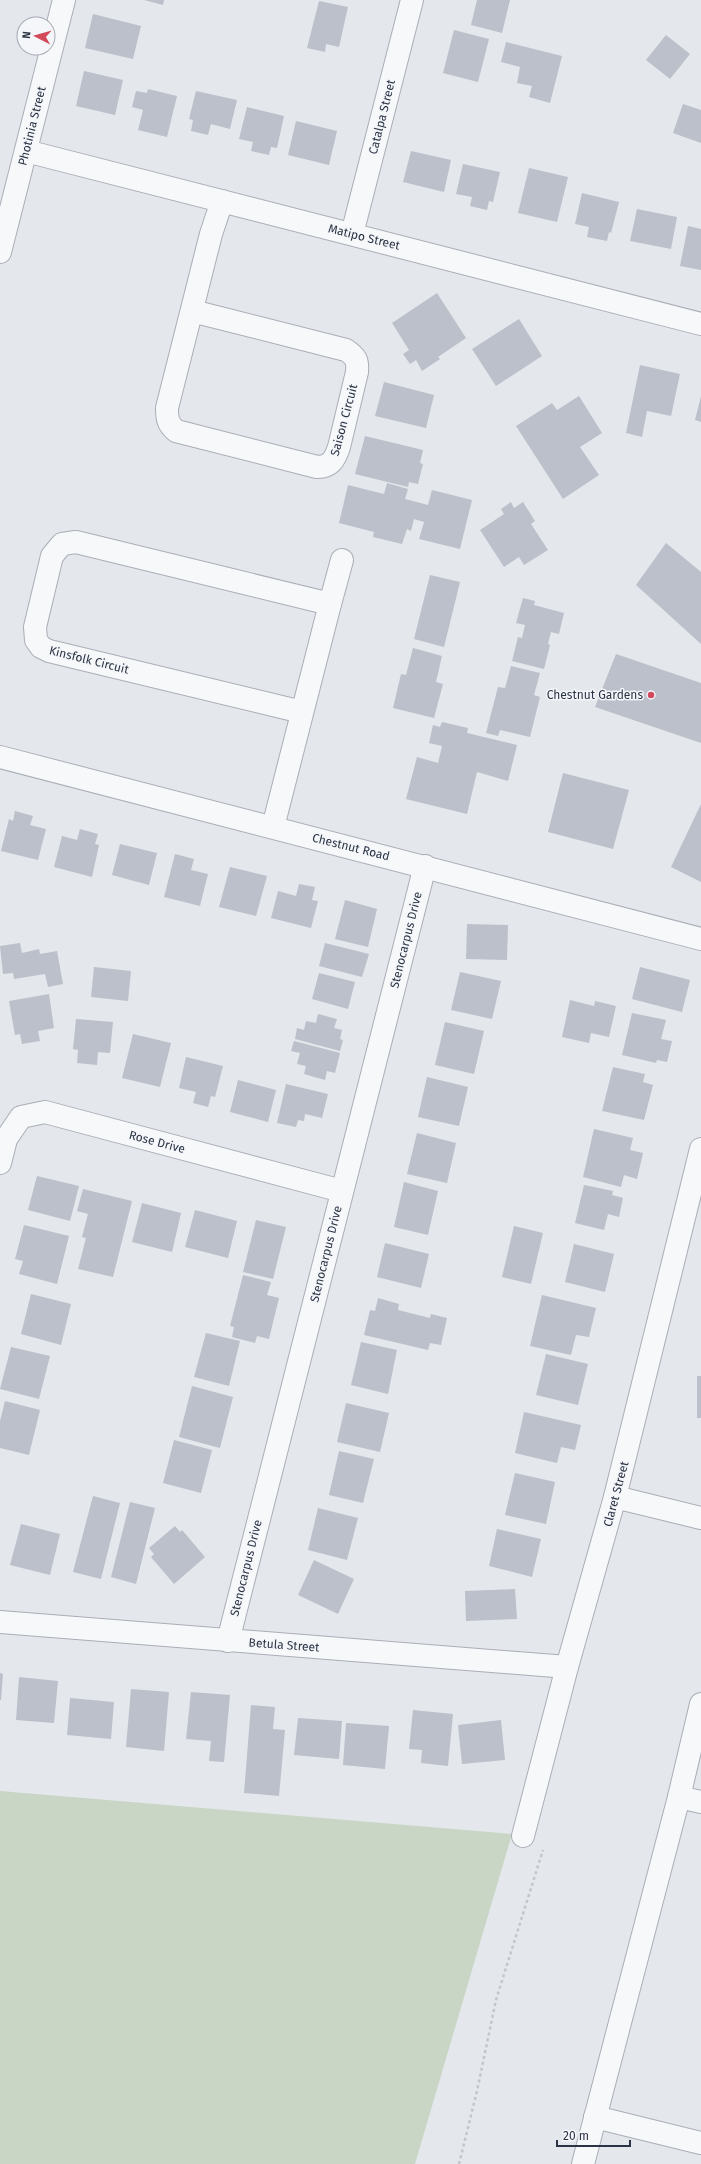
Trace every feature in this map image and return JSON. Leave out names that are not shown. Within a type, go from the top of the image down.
[{"type":"street","name":"Photinia Street","points":[[0,252],[64,0]]},
{"type":"street","name":"Catalpa Street","points":[[352,234],[412,0]]},
{"type":"street","name":"Matipo Street","points":[[26,151],[701,324]]},
{"type":"street","name":"Saison Circuit","points":[[192,311],[346,350],[355,356],[358,363],[357,372],[339,447],[336,457],[331,464],[317,467],[176,431],[167,419],[167,408],[211,234],[222,201]]},
{"type":"street","name":"Kinsfolk Circuit","points":[[302,712],[49,651],[41,647],[36,640],[35,627],[52,556],[62,544],[76,542],[330,604]]},
{"type":"street","points":[[273,827],[342,560]]},
{"type":"street","name":"Chestnut Road","points":[[0,757],[425,866],[701,939]]},
{"type":"street","name":"Stenocarpus Drive","points":[[228,1641],[425,866]]},
{"type":"street","name":"Rose Drive","points":[[0,1163],[6,1139],[21,1117],[45,1112],[342,1191]]},
{"type":"street","name":"Claret Street","points":[[523,1836],[567,1667],[615,1497],[701,1149]]},
{"type":"street","points":[[615,1497],[701,1518]]},
{"type":"street","name":"Betula Street","points":[[0,1622],[567,1667]]},
{"type":"street","points":[[583,2164],[679,1797],[701,1704]]},
{"type":"street","points":[[679,1797],[701,1802]]},
{"type":"street","points":[[595,2117],[701,2143]]},
{"type":"green space","points":[[0,1791],[512,1834],[415,2164],[0,2164]]},
{"type":"building","points":[[144,0],[164,0],[163,5]]},
{"type":"building","points":[[477,0],[510,0],[502,33],[471,25]]},
{"type":"building","points":[[319,1],[348,7],[339,47],[326,44],[325,52],[307,48]]},
{"type":"building","points":[[93,14],[141,26],[133,59],[85,48]]},
{"type":"building","points":[[454,30],[489,39],[478,82],[443,73]]},
{"type":"building","points":[[666,35],[690,54],[670,79],[646,60]]},
{"type":"building","points":[[506,42],[562,56],[550,103],[529,97],[532,86],[517,83],[520,67],[501,62]]},
{"type":"building","points":[[84,71],[123,80],[115,115],[76,106]]},
{"type":"building","points":[[148,89],[177,96],[167,137],[138,130],[143,110],[132,107],[136,91],[147,93]]},
{"type":"building","points":[[196,91],[237,100],[230,129],[211,124],[208,135],[191,131],[193,120],[189,119]]},
{"type":"building","points":[[683,104],[701,110],[701,143],[673,133]]},
{"type":"building","points":[[247,107],[284,116],[277,148],[271,147],[269,155],[251,151],[253,142],[239,139]]},
{"type":"building","points":[[296,121],[337,131],[329,165],[288,155]]},
{"type":"building","points":[[411,151],[451,160],[444,192],[403,182]]},
{"type":"building","points":[[463,164],[500,172],[493,202],[489,201],[487,210],[470,206],[472,197],[456,194]]},
{"type":"building","points":[[529,168],[568,177],[557,222],[518,213]]},
{"type":"building","points":[[582,193],[619,202],[611,233],[609,232],[607,241],[587,237],[589,227],[575,224]]},
{"type":"building","points":[[637,209],[677,217],[671,249],[630,241]]},
{"type":"building","points":[[688,226],[701,229],[701,270],[680,266]]},
{"type":"building","points":[[437,293],[466,338],[438,357],[440,359],[422,371],[416,360],[410,364],[403,354],[409,350],[392,323]]},
{"type":"building","points":[[519,319],[542,356],[496,386],[472,349]]},
{"type":"building","points":[[640,365],[680,374],[671,416],[647,411],[642,437],[626,433]]},
{"type":"building","points":[[384,382],[434,395],[426,428],[375,416]]},
{"type":"building","points":[[579,396],[602,433],[580,447],[599,475],[563,499],[516,426],[552,403],[557,410]]},
{"type":"building","points":[[701,396],[701,422],[695,420]]},
{"type":"building","points":[[365,436],[423,450],[420,463],[423,464],[418,484],[409,482],[408,487],[355,474]]},
{"type":"building","points":[[387,483],[408,489],[405,499],[428,505],[432,490],[472,500],[460,549],[419,539],[424,522],[414,519],[411,531],[407,529],[402,544],[373,537],[374,532],[339,523],[348,485],[384,494]]},
{"type":"building","points":[[511,502],[514,508],[523,502],[535,521],[531,524],[548,550],[524,565],[519,557],[504,567],[480,530],[504,514],[501,509]]},
{"type":"building","points":[[666,543],[701,572],[701,644],[636,585]]},
{"type":"building","points":[[430,575],[460,582],[444,647],[414,639]]},
{"type":"building","points":[[523,598],[535,601],[534,605],[564,613],[559,634],[551,632],[548,644],[550,645],[544,669],[512,661],[518,637],[522,638],[525,625],[516,623]]},
{"type":"building","points":[[413,648],[442,656],[436,682],[443,684],[434,718],[393,708],[401,674],[406,675]]},
{"type":"building","name":"Chestnut Gardens","points":[[616,654],[701,683],[701,743],[595,707]]},
{"type":"building","points":[[511,666],[540,673],[534,695],[540,697],[530,737],[500,730],[498,736],[486,733],[498,687],[505,688]]},
{"type":"building","points":[[442,722],[468,728],[467,733],[517,745],[508,781],[477,772],[467,814],[406,799],[417,757],[438,763],[442,746],[429,743],[433,725],[440,727]]},
{"type":"building","points":[[563,773],[629,790],[613,849],[548,832]]},
{"type":"building","points":[[701,804],[701,882],[671,867]]},
{"type":"building","points":[[15,811],[33,816],[30,825],[46,829],[38,860],[1,851],[9,819],[13,821]]},
{"type":"building","points":[[80,829],[98,834],[95,844],[99,845],[92,877],[54,867],[62,836],[77,840]]},
{"type":"building","points":[[120,844],[157,853],[149,885],[112,875]]},
{"type":"building","points":[[175,854],[194,859],[191,870],[208,874],[200,906],[164,897]]},
{"type":"building","points":[[230,867],[267,876],[256,916],[219,907]]},
{"type":"building","points":[[299,884],[315,887],[312,900],[318,901],[311,928],[271,918],[278,891],[296,896]]},
{"type":"building","points":[[345,900],[377,909],[368,947],[335,939]]},
{"type":"building","points":[[467,924],[508,925],[507,960],[466,959]]},
{"type":"building","points":[[20,943],[22,953],[39,949],[40,954],[57,951],[63,984],[48,987],[45,974],[14,979],[13,973],[3,974],[0,946]]},
{"type":"building","points":[[325,943],[369,954],[362,977],[319,966]]},
{"type":"building","points":[[94,967],[131,971],[128,1001],[91,997]]},
{"type":"building","points":[[640,967],[690,980],[682,1012],[632,999]]},
{"type":"building","points":[[460,972],[501,981],[492,1019],[451,1010]]},
{"type":"building","points":[[319,973],[355,982],[348,1009],[312,999]]},
{"type":"building","points":[[49,994],[54,1028],[38,1031],[40,1041],[22,1044],[20,1034],[15,1035],[9,1001]]},
{"type":"building","points":[[570,1000],[594,1006],[595,1001],[616,1006],[609,1037],[591,1033],[589,1043],[562,1037]]},
{"type":"building","points":[[632,1013],[666,1020],[661,1039],[672,1041],[667,1062],[657,1060],[656,1063],[622,1055]]},
{"type":"building","points":[[318,1014],[337,1019],[334,1028],[342,1030],[340,1039],[343,1040],[340,1051],[295,1039],[297,1028],[304,1030],[306,1021],[316,1023]]},
{"type":"building","points":[[76,1019],[113,1022],[110,1053],[98,1052],[97,1065],[77,1063],[78,1050],[73,1049]]},
{"type":"building","points":[[445,1022],[484,1031],[474,1074],[435,1065]]},
{"type":"building","points":[[133,1034],[171,1043],[160,1087],[122,1078]]},
{"type":"building","points":[[294,1041],[340,1053],[335,1073],[327,1071],[325,1080],[304,1074],[306,1066],[297,1064],[300,1053],[291,1051]]},
{"type":"building","points":[[186,1057],[223,1066],[215,1097],[211,1096],[208,1107],[193,1103],[196,1092],[179,1088]]},
{"type":"building","points":[[613,1067],[645,1074],[643,1082],[653,1085],[644,1120],[602,1111]]},
{"type":"building","points":[[427,1077],[468,1087],[459,1126],[418,1117]]},
{"type":"building","points":[[238,1080],[276,1090],[268,1122],[230,1112]]},
{"type":"building","points":[[286,1084],[328,1094],[322,1118],[305,1114],[304,1121],[298,1120],[296,1127],[277,1123]]},
{"type":"building","points":[[594,1129],[633,1138],[630,1150],[643,1153],[637,1179],[624,1175],[621,1187],[583,1177]]},
{"type":"building","points":[[417,1133],[456,1143],[447,1183],[407,1174]]},
{"type":"building","points":[[37,1176],[79,1186],[70,1221],[28,1210]]},
{"type":"building","points":[[404,1182],[438,1191],[428,1235],[394,1227]]},
{"type":"building","points":[[584,1185],[613,1191],[612,1195],[623,1198],[619,1217],[608,1214],[604,1230],[575,1223]]},
{"type":"building","points":[[83,1189],[132,1201],[113,1277],[78,1269],[86,1238],[82,1237],[88,1214],[77,1211]]},
{"type":"building","points":[[142,1203],[181,1213],[172,1252],[132,1242]]},
{"type":"building","points":[[195,1210],[237,1221],[228,1258],[185,1247]]},
{"type":"building","points":[[256,1220],[286,1227],[273,1279],[243,1272]]},
{"type":"building","points":[[24,1225],[69,1236],[57,1284],[19,1274],[23,1261],[15,1259]]},
{"type":"building","points":[[514,1226],[543,1233],[531,1284],[502,1277]]},
{"type":"building","points":[[385,1243],[429,1254],[421,1288],[377,1277]]},
{"type":"building","points":[[574,1244],[614,1254],[605,1292],[565,1282]]},
{"type":"building","points":[[243,1275],[271,1282],[267,1295],[279,1298],[269,1339],[257,1336],[255,1343],[232,1337],[234,1327],[230,1326]]},
{"type":"building","points":[[31,1294],[71,1304],[61,1345],[21,1334]]},
{"type":"building","points":[[542,1295],[596,1308],[589,1337],[576,1335],[571,1355],[530,1346]]},
{"type":"building","points":[[378,1298],[399,1304],[398,1310],[430,1318],[431,1314],[447,1318],[441,1345],[430,1343],[428,1350],[364,1335],[370,1310],[375,1311]]},
{"type":"building","points":[[206,1333],[240,1341],[229,1386],[194,1377]]},
{"type":"building","points":[[361,1342],[397,1350],[388,1394],[351,1385]]},
{"type":"building","points":[[11,1347],[50,1356],[39,1399],[0,1389]]},
{"type":"building","points":[[546,1354],[588,1364],[578,1405],[536,1395]]},
{"type":"building","points":[[697,1376],[701,1376],[701,1418],[697,1418]]},
{"type":"building","points":[[192,1386],[233,1397],[220,1448],[179,1437]]},
{"type":"building","points":[[5,1401],[40,1410],[29,1455],[0,1448],[0,1421]]},
{"type":"building","points":[[346,1403],[389,1413],[380,1452],[337,1442]]},
{"type":"building","points":[[524,1412],[581,1425],[575,1450],[561,1447],[557,1463],[515,1453]]},
{"type":"building","points":[[174,1440],[212,1450],[201,1493],[163,1483]]},
{"type":"building","points":[[339,1451],[374,1459],[363,1503],[329,1495]]},
{"type":"building","points":[[515,1473],[555,1482],[546,1524],[505,1515]]},
{"type":"building","points":[[93,1496],[120,1503],[101,1579],[73,1572]]},
{"type":"building","points":[[130,1502],[155,1508],[136,1584],[111,1577]]},
{"type":"building","points":[[318,1508],[358,1518],[347,1560],[308,1550]]},
{"type":"building","points":[[21,1524],[60,1534],[50,1575],[10,1565]]},
{"type":"building","points":[[175,1526],[180,1532],[182,1530],[205,1557],[174,1584],[151,1557],[154,1554],[149,1548]]},
{"type":"building","points":[[497,1529],[541,1539],[532,1577],[489,1566]]},
{"type":"building","points":[[314,1560],[354,1579],[338,1614],[298,1595]]},
{"type":"building","points":[[515,1589],[517,1619],[466,1621],[465,1591]]},
{"type":"building","points":[[0,1673],[3,1674],[1,1700],[0,1700]]},
{"type":"building","points":[[19,1677],[58,1681],[54,1723],[16,1720]]},
{"type":"building","points":[[131,1689],[169,1692],[164,1751],[126,1747]]},
{"type":"building","points":[[191,1692],[230,1695],[224,1762],[209,1761],[211,1741],[186,1739]]},
{"type":"building","points":[[70,1698],[114,1702],[111,1739],[67,1735]]},
{"type":"building","points":[[251,1705],[275,1707],[273,1729],[285,1730],[279,1796],[244,1793]]},
{"type":"building","points":[[413,1710],[453,1714],[448,1766],[421,1763],[422,1750],[409,1749]]},
{"type":"building","points":[[298,1718],[342,1721],[339,1759],[294,1755]]},
{"type":"building","points":[[501,1720],[505,1760],[462,1764],[458,1725]]},
{"type":"building","points":[[346,1723],[389,1726],[385,1769],[343,1765]]},
{"type":"place","name":"Chestnut Gardens","points":[[651,695]]}]
